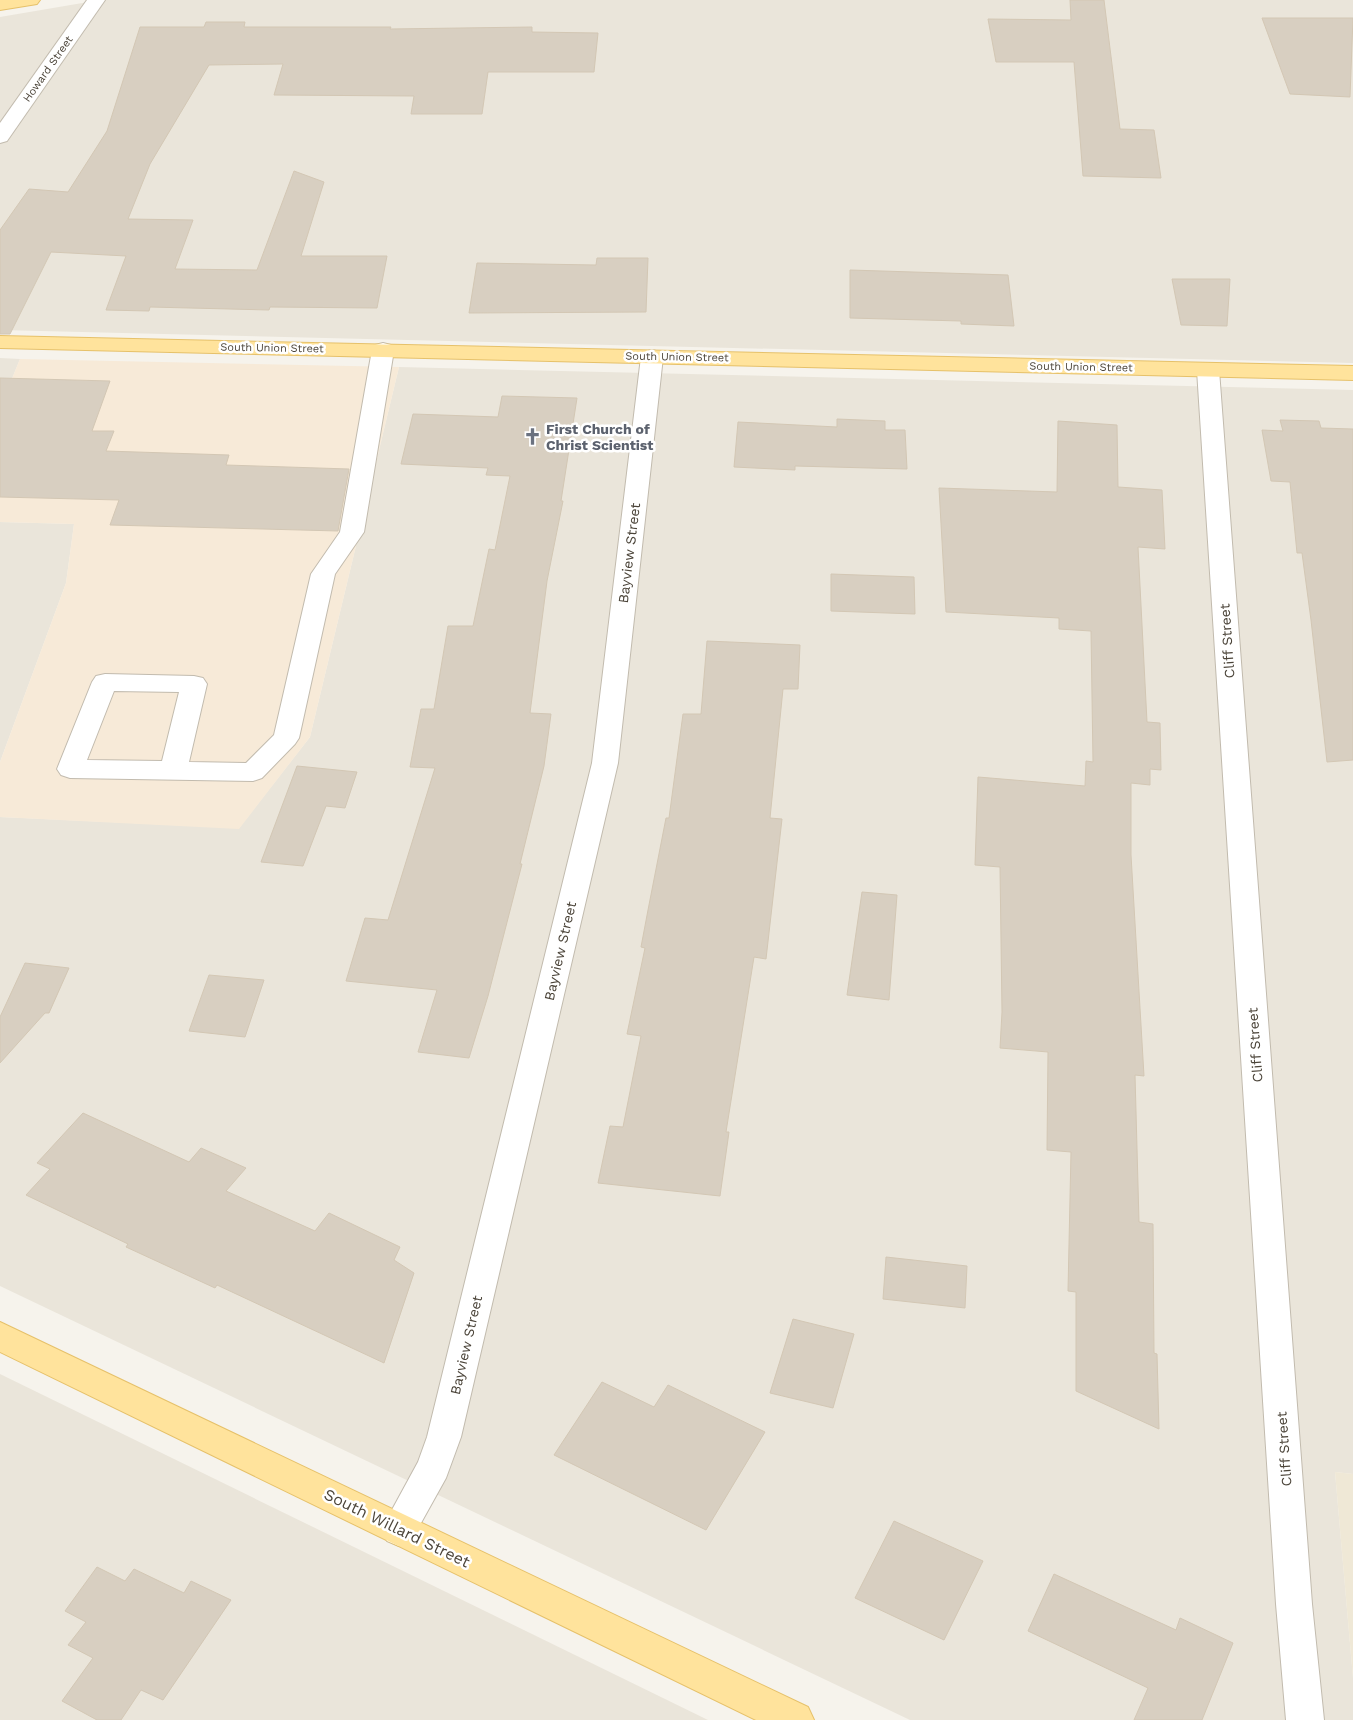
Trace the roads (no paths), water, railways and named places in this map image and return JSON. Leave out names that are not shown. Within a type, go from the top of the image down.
[{"type":"main road","points":[[0,5],[31,0]]},
{"type":"main road","name":"South Union Street","points":[[0,342],[1353,373]]},
{"type":"main road","name":"South Willard Street","points":[[0,1336],[795,1720]]},
{"type":"street","name":"Howard Street","points":[[0,137],[96,0]]},
{"type":"street","points":[[173,772],[194,684],[105,682],[70,769],[173,772],[252,772],[286,738],[324,574],[352,532],[383,350]]},
{"type":"street","name":"Bayview Street","points":[[399,1530],[434,1467],[444,1437],[605,763],[652,357]]},
{"type":"street","name":"Cliff Street","points":[[1208,370],[1294,1594],[1305,1720]]},
{"type":"place","name":"First Church of Christ Scientist","points":[[532,437]]}]
